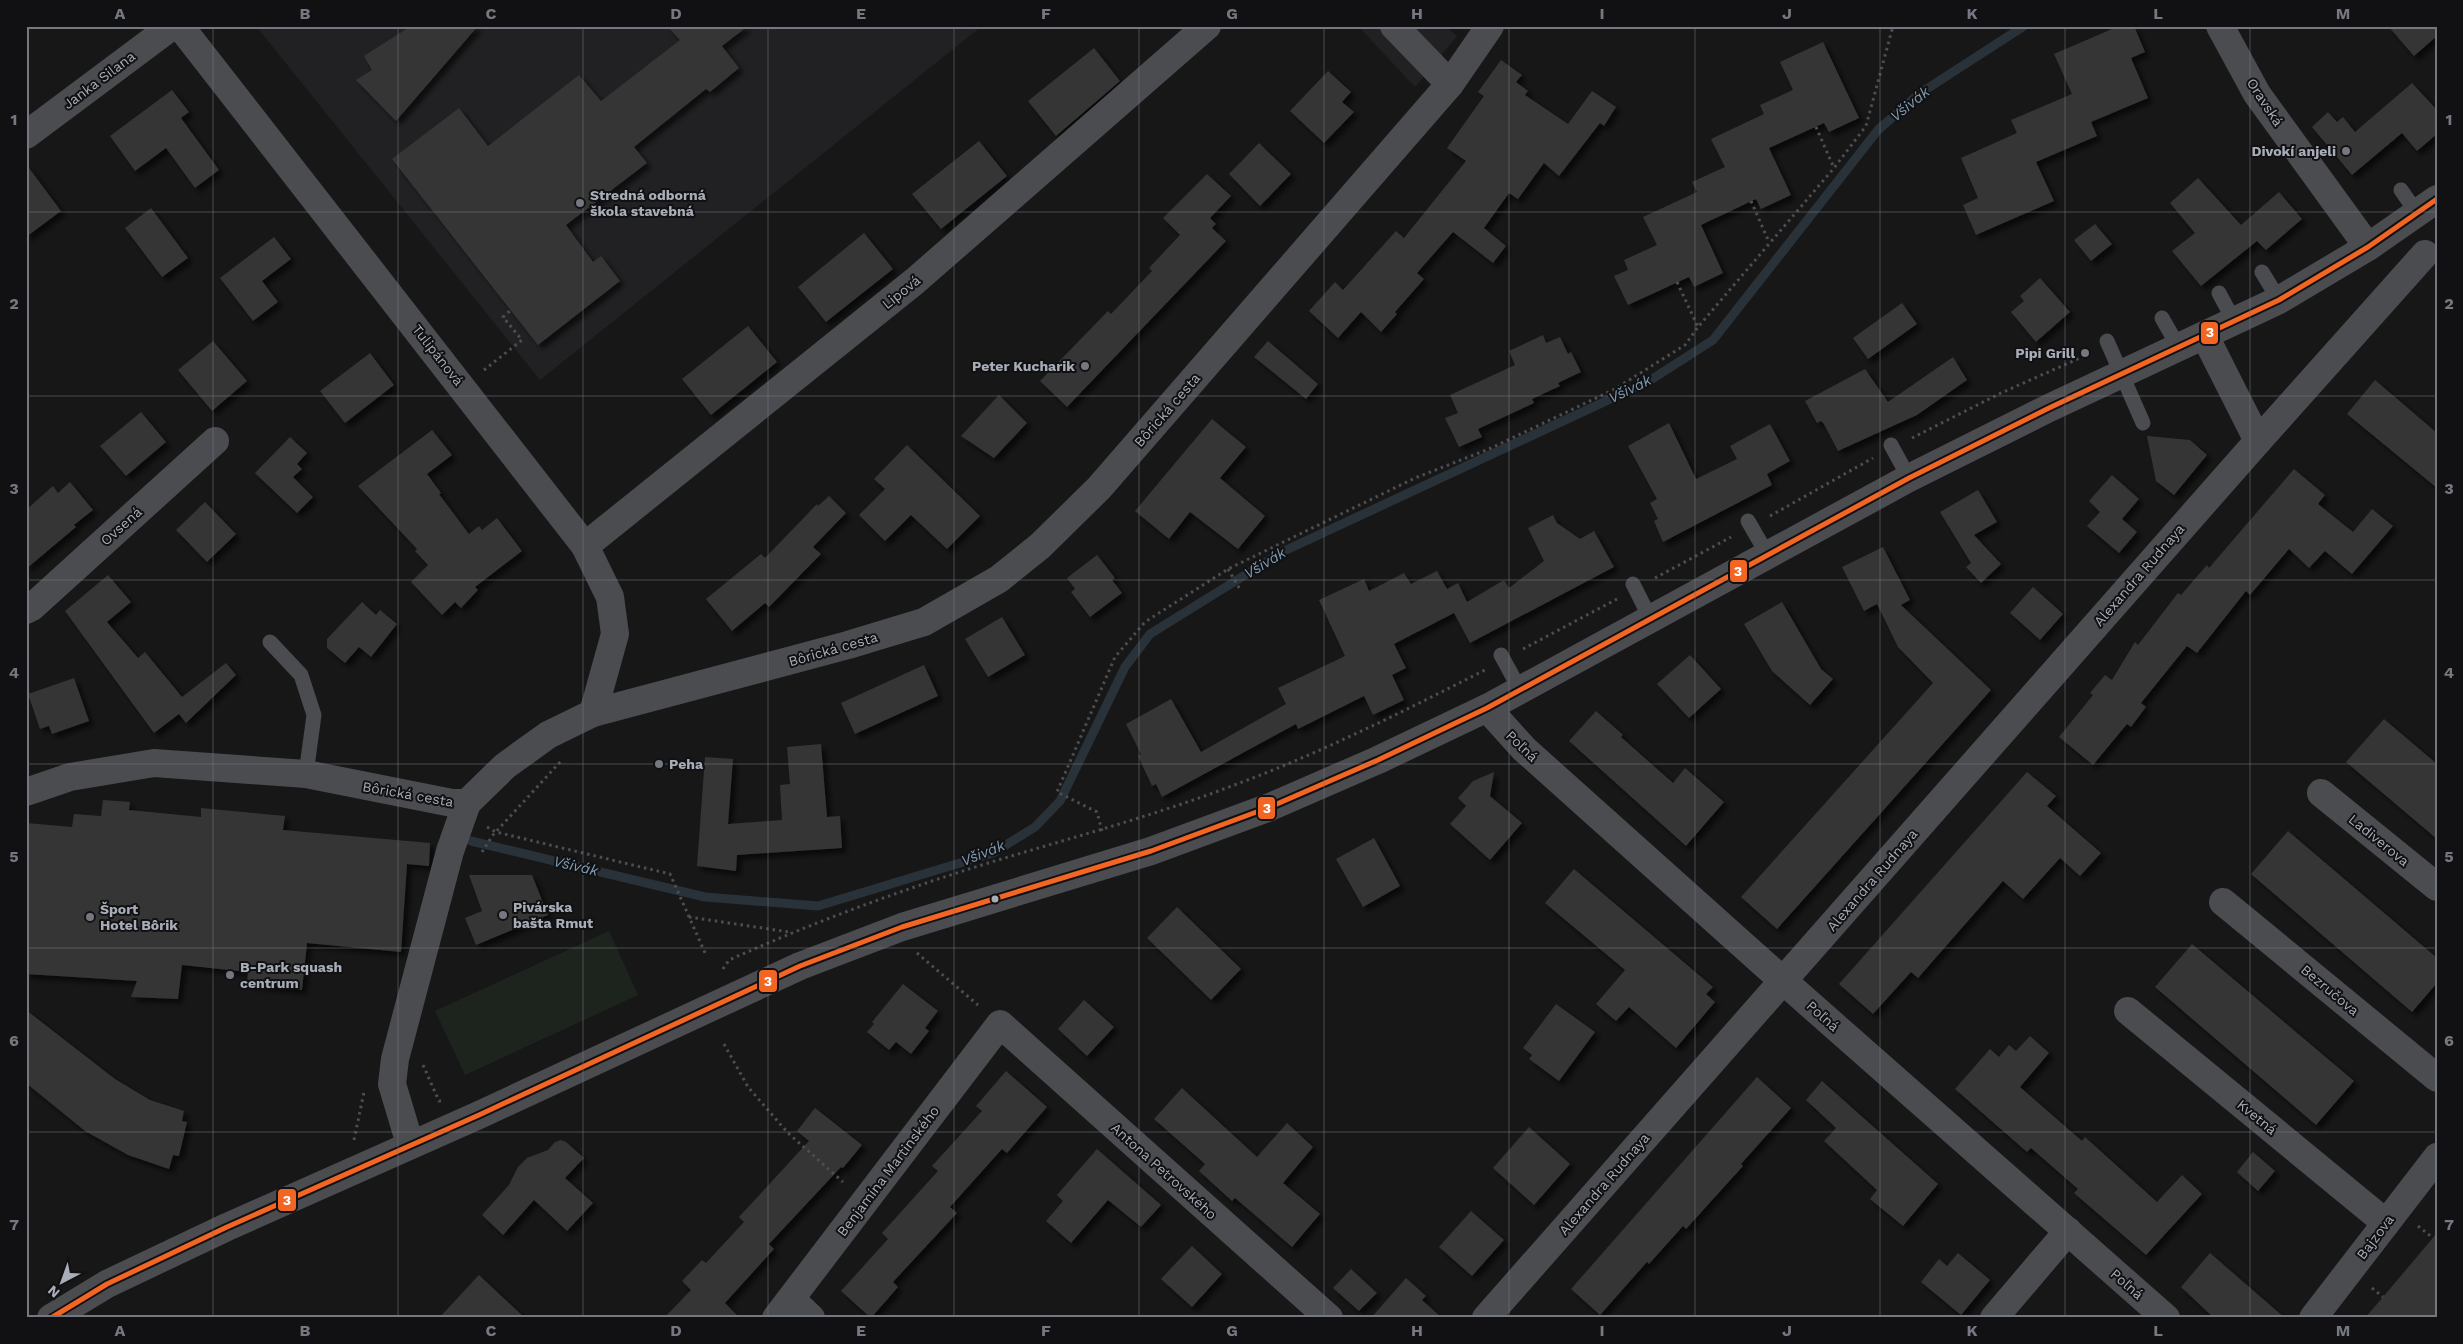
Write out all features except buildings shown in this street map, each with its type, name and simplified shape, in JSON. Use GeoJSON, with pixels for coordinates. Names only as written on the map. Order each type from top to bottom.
{"type":"FeatureCollection","features":[{"type":"Feature","properties":{"kind":"street","name":"Janka Silana"},"geometry":{"type":"LineString","coordinates":[[26,135],[172,26]]}},
{"type":"Feature","properties":{"kind":"street","name":"Tulipánová"},"geometry":{"type":"LineString","coordinates":[[180,26],[585,546],[610,597],[615,634],[593,714]]}},
{"type":"Feature","properties":{"kind":"street","name":"Lipová"},"geometry":{"type":"LineString","coordinates":[[585,546],[915,281],[1207,26]]}},
{"type":"Feature","properties":{"kind":"street"},"geometry":{"type":"LineString","coordinates":[[1394,26],[1450,84]]}},
{"type":"Feature","properties":{"kind":"street","name":"Bôrická cesta"},"geometry":{"type":"LineString","coordinates":[[26,792],[70,777],[154,763],[306,774],[452,803],[463,813],[505,766],[548,735],[593,714],[848,645],[924,622],[999,579],[1040,546],[1099,488],[1450,84],[1490,26]]}},
{"type":"Feature","properties":{"kind":"street","name":"Oravská"},"geometry":{"type":"LineString","coordinates":[[2220,26],[2257,94],[2368,247]]}},
{"type":"Feature","properties":{"kind":"street"},"geometry":{"type":"LineString","coordinates":[[51,1318],[107,1284],[800,966],[902,926],[1151,851],[1270,807],[1378,760],[1487,708],[1766,554],[1909,478],[2049,408],[2279,300],[2368,247],[2437,199]]}},
{"type":"Feature","properties":{"kind":"street","name":"Alexandra Rudnaya"},"geometry":{"type":"LineString","coordinates":[[1486,1318],[2425,254]]}},
{"type":"Feature","properties":{"kind":"street"},"geometry":{"type":"LineString","coordinates":[[2205,336],[2258,441]]}},
{"type":"Feature","properties":{"kind":"street","name":"Ovsená"},"geometry":{"type":"LineString","coordinates":[[26,610],[32,607],[215,441]]}},
{"type":"Feature","properties":{"kind":"street","name":"Poľná"},"geometry":{"type":"LineString","coordinates":[[1487,708],[1524,749],[2166,1318]]}},
{"type":"Feature","properties":{"kind":"street","name":"Ladiverova"},"geometry":{"type":"LineString","coordinates":[[2322,793],[2437,887]]}},
{"type":"Feature","properties":{"kind":"street"},"geometry":{"type":"LineString","coordinates":[[410,1144],[392,1084],[394,1059],[450,851],[463,813]]}},
{"type":"Feature","properties":{"kind":"street","name":"Bezručova"},"geometry":{"type":"LineString","coordinates":[[2223,902],[2437,1078]]}},
{"type":"Feature","properties":{"kind":"street","name":"Kvetná"},"geometry":{"type":"LineString","coordinates":[[2128,1011],[2386,1223]]}},
{"type":"Feature","properties":{"kind":"street","name":"Benjamína Martinského"},"geometry":{"type":"LineString","coordinates":[[784,1308],[1000,1024]]}},
{"type":"Feature","properties":{"kind":"street","name":"Antona Petrovského"},"geometry":{"type":"LineString","coordinates":[[1000,1024],[1329,1318]]}},
{"type":"Feature","properties":{"kind":"street","name":"Bajzova"},"geometry":{"type":"LineString","coordinates":[[2313,1318],[2437,1157]]}},
{"type":"Feature","properties":{"kind":"street"},"geometry":{"type":"LineString","coordinates":[[1994,1318],[2068,1232]]}},
{"type":"Feature","properties":{"kind":"street"},"geometry":{"type":"LineString","coordinates":[[784,1308],[811,1318]]}},
{"type":"Feature","properties":{"kind":"lane"},"geometry":{"type":"LineString","coordinates":[[2401,190],[2410,203]]}},
{"type":"Feature","properties":{"kind":"lane"},"geometry":{"type":"LineString","coordinates":[[2262,272],[2279,300]]}},
{"type":"Feature","properties":{"kind":"lane"},"geometry":{"type":"LineString","coordinates":[[2219,293],[2235,322]]}},
{"type":"Feature","properties":{"kind":"lane"},"geometry":{"type":"LineString","coordinates":[[2162,318],[2179,348]]}},
{"type":"Feature","properties":{"kind":"lane"},"geometry":{"type":"LineString","coordinates":[[2107,341],[2143,423]]}},
{"type":"Feature","properties":{"kind":"lane"},"geometry":{"type":"LineString","coordinates":[[1891,445],[1909,478]]}},
{"type":"Feature","properties":{"kind":"lane"},"geometry":{"type":"LineString","coordinates":[[1748,521],[1766,554]]}},
{"type":"Feature","properties":{"kind":"lane"},"geometry":{"type":"LineString","coordinates":[[1632,584],[1650,618]]}},
{"type":"Feature","properties":{"kind":"lane"},"geometry":{"type":"LineString","coordinates":[[270,642],[301,675],[314,715],[306,774]]}},
{"type":"Feature","properties":{"kind":"lane"},"geometry":{"type":"LineString","coordinates":[[1501,655],[1520,690]]}},
{"type":"Feature","properties":{"kind":"path"},"geometry":{"type":"LineString","coordinates":[[1102,831],[1097,812],[1056,792],[1115,658],[1145,622],[1228,571],[1416,478],[1489,450],[1615,389],[1685,345],[1769,242],[1834,168],[1866,126],[1893,26]]}},
{"type":"Feature","properties":{"kind":"path"},"geometry":{"type":"LineString","coordinates":[[1816,127],[1834,168]]}},
{"type":"Feature","properties":{"kind":"path"},"geometry":{"type":"LineString","coordinates":[[1751,201],[1769,242]]}},
{"type":"Feature","properties":{"kind":"path"},"geometry":{"type":"LineString","coordinates":[[1677,282],[1698,327]]}},
{"type":"Feature","properties":{"kind":"path"},"geometry":{"type":"LineString","coordinates":[[484,369],[522,340],[503,317],[511,310]]}},
{"type":"Feature","properties":{"kind":"path"},"geometry":{"type":"LineString","coordinates":[[1228,571],[1241,591]]}},
{"type":"Feature","properties":{"kind":"path"},"geometry":{"type":"LineString","coordinates":[[480,856],[494,834],[562,763],[559,756]]}},
{"type":"Feature","properties":{"kind":"path"},"geometry":{"type":"LineString","coordinates":[[463,813],[494,834],[670,874],[706,955]]}},
{"type":"Feature","properties":{"kind":"path"},"geometry":{"type":"LineString","coordinates":[[721,972],[730,960],[790,933],[892,895]]}},
{"type":"Feature","properties":{"kind":"path"},"geometry":{"type":"LineString","coordinates":[[688,916],[790,933]]}},
{"type":"Feature","properties":{"kind":"path"},"geometry":{"type":"LineString","coordinates":[[920,954],[1000,1024]]}},
{"type":"Feature","properties":{"kind":"path"},"geometry":{"type":"LineString","coordinates":[[724,1044],[748,1087],[788,1133],[864,1201]]}},
{"type":"Feature","properties":{"kind":"path"},"geometry":{"type":"LineString","coordinates":[[424,1056],[424,1065],[439,1101],[444,1102]]}},
{"type":"Feature","properties":{"kind":"path"},"geometry":{"type":"LineString","coordinates":[[394,1059],[424,1065]]}},
{"type":"Feature","properties":{"kind":"path"},"geometry":{"type":"LineString","coordinates":[[352,1146],[365,1085]]}},
{"type":"Feature","properties":{"kind":"shaded area","name":"Stredná odborná škola stavebná"},"geometry":{"type":"Polygon","coordinates":[[[256,26],[982,26],[540,380],[256,26]]]}},
{"type":"Feature","properties":{"kind":"shaded area"},"geometry":{"type":"Polygon","coordinates":[[[1358,26],[1445,26],[1457,36],[1415,87],[1358,26]]]}},
{"type":"Feature","properties":{"kind":"shaded area"},"geometry":{"type":"Polygon","coordinates":[[[609,931],[638,995],[465,1075],[435,1011],[609,931]]]}},
{"type":"Feature","properties":{"kind":"waterway","name":"Všivák"},"geometry":{"type":"LineString","coordinates":[[471,841],[705,897],[818,906],[993,853],[1035,827],[1060,801],[1125,667],[1150,634],[1282,552],[1649,381],[1713,340],[1878,130],[1919,94],[2024,26]]}},
{"type":"Feature","properties":{"kind":"transit line","name":"3"},"geometry":{"type":"LineString","coordinates":[[51,1318],[107,1284],[227,1227],[479,1115],[800,966],[902,927],[1151,851],[1270,807],[1378,760],[1487,708],[1909,478],[2049,408],[2279,300],[2368,247],[2437,199]]}},
{"type":"Feature","properties":{"kind":"place","name":"Divokí anjeli"},"geometry":{"type":"Point","coordinates":[2346,151]}},
{"type":"Feature","properties":{"kind":"place","name":"Stredná odborná škola stavebná"},"geometry":{"type":"Point","coordinates":[580,203]}},
{"type":"Feature","properties":{"kind":"place","name":"Pipi Grill"},"geometry":{"type":"Point","coordinates":[2085,353]}},
{"type":"Feature","properties":{"kind":"place","name":"Peter Kucharik"},"geometry":{"type":"Point","coordinates":[1085,366]}},
{"type":"Feature","properties":{"kind":"place","name":"Peha"},"geometry":{"type":"Point","coordinates":[659,764]}},
{"type":"Feature","properties":{"kind":"place","name":"Pivárska bašta Rmut"},"geometry":{"type":"Point","coordinates":[503,915]}},
{"type":"Feature","properties":{"kind":"place","name":"Šport Hotel Bôrik"},"geometry":{"type":"Point","coordinates":[90,917]}},
{"type":"Feature","properties":{"kind":"place","name":"B-Park squash centrum"},"geometry":{"type":"Point","coordinates":[230,975]}}]}
